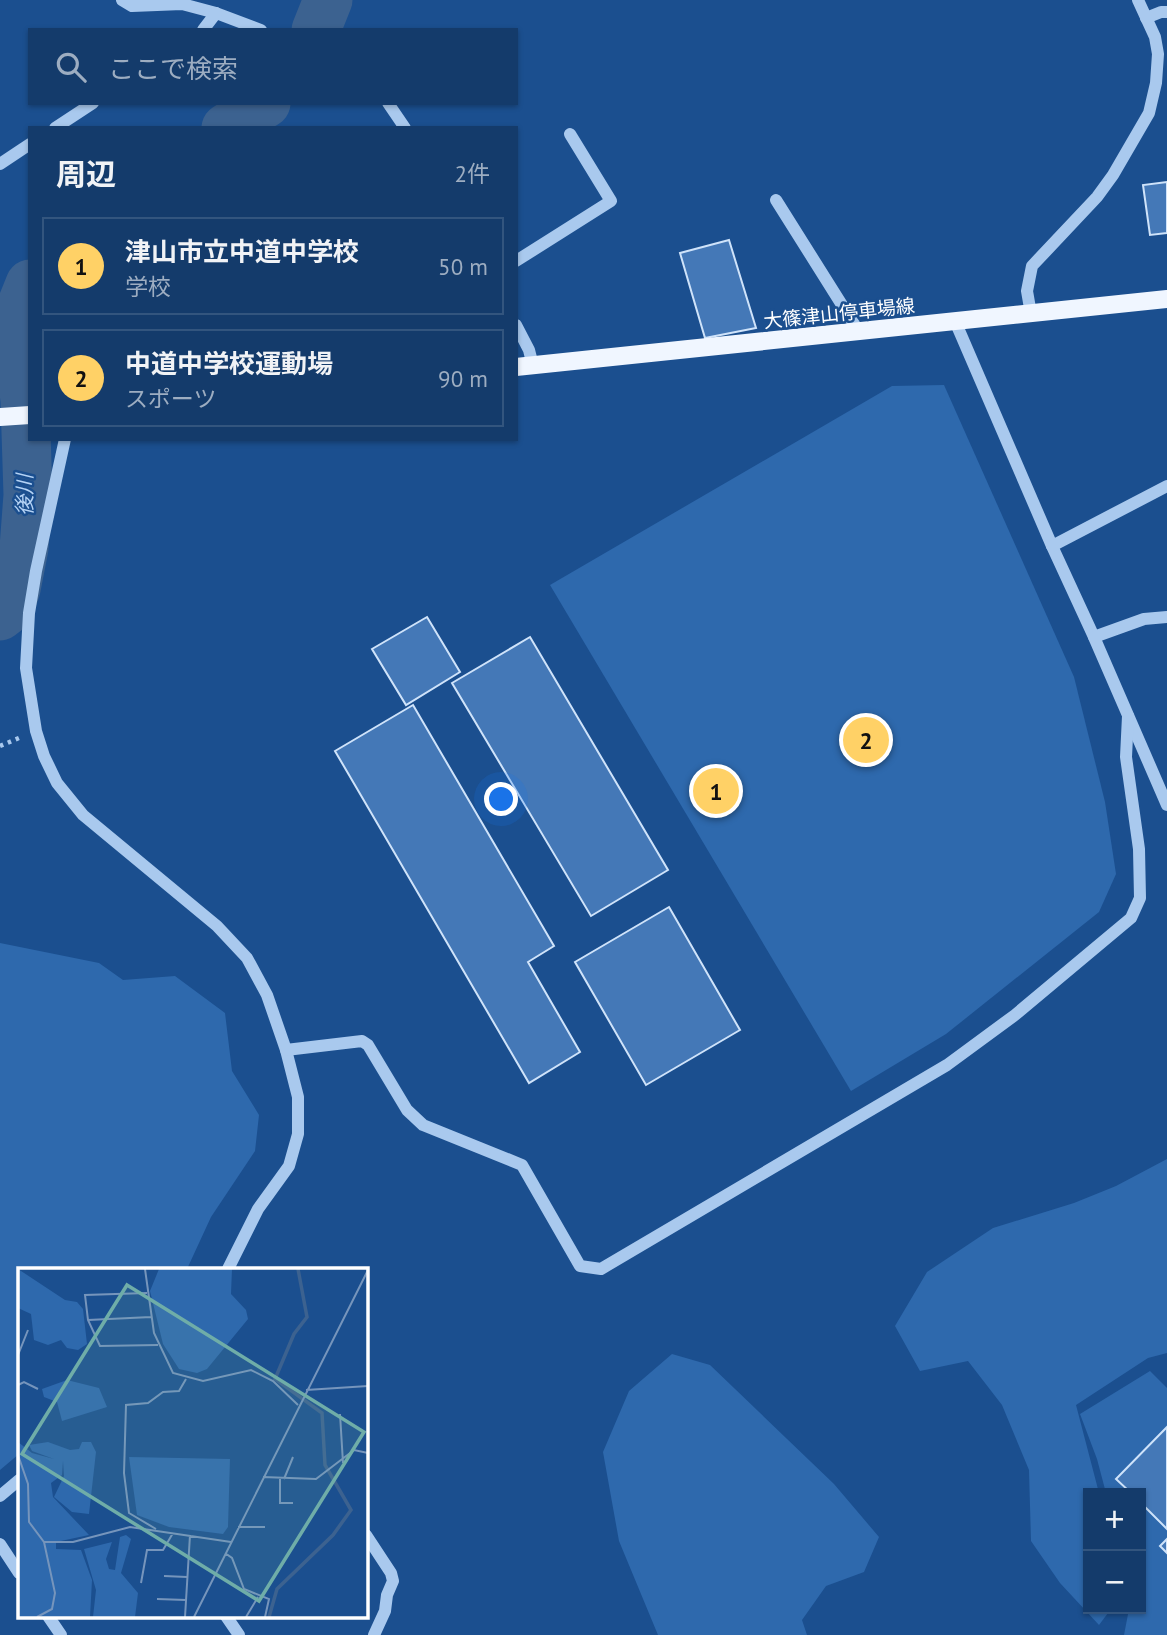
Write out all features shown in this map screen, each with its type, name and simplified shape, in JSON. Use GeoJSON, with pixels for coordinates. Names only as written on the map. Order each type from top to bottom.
{"type":"FeatureCollection","features":[{"type":"Feature","properties":{"kind":"main road","name":"大篠津山停車場線"},"geometry":{"type":"LineString","coordinates":[[525,366],[1167,299]]}},
{"type":"Feature","properties":{"kind":"main road"},"geometry":{"type":"LineString","coordinates":[[1,417],[28,415]]}},
{"type":"Feature","properties":{"kind":"street"},"geometry":{"type":"LineString","coordinates":[[122,0],[132,6],[182,4],[256,28]]}},
{"type":"Feature","properties":{"kind":"street"},"geometry":{"type":"LineString","coordinates":[[1031,314],[1027,291],[1032,266],[1097,197],[1149,113],[1156,83],[1158,54],[1155,37],[1138,0]]}},
{"type":"Feature","properties":{"kind":"street"},"geometry":{"type":"LineString","coordinates":[[1146,18],[1167,12]]}},
{"type":"Feature","properties":{"kind":"street"},"geometry":{"type":"LineString","coordinates":[[205,28],[216,13]]}},
{"type":"Feature","properties":{"kind":"street"},"geometry":{"type":"LineString","coordinates":[[58,126],[90,105]]}},
{"type":"Feature","properties":{"kind":"street"},"geometry":{"type":"LineString","coordinates":[[389,105],[404,126]]}},
{"type":"Feature","properties":{"kind":"street"},"geometry":{"type":"LineString","coordinates":[[518,260],[611,201],[570,134]]}},
{"type":"Feature","properties":{"kind":"street"},"geometry":{"type":"LineString","coordinates":[[0,164],[28,145]]}},
{"type":"Feature","properties":{"kind":"street"},"geometry":{"type":"LineString","coordinates":[[776,200],[859,332]]}},
{"type":"Feature","properties":{"kind":"street"},"geometry":{"type":"LineString","coordinates":[[955,321],[1167,806]]}},
{"type":"Feature","properties":{"kind":"street"},"geometry":{"type":"LineString","coordinates":[[518,329],[529,350],[525,366]]}},
{"type":"Feature","properties":{"kind":"street"},"geometry":{"type":"LineString","coordinates":[[65,441],[29,613],[26,668],[36,731],[44,756],[57,783],[83,815],[217,926],[247,958],[267,995],[286,1050],[298,1097],[298,1134],[289,1166],[257,1209],[228,1268]]}},
{"type":"Feature","properties":{"kind":"street"},"geometry":{"type":"LineString","coordinates":[[1052,546],[1167,486]]}},
{"type":"Feature","properties":{"kind":"street"},"geometry":{"type":"LineString","coordinates":[[1094,637],[1144,619],[1167,617]]}},
{"type":"Feature","properties":{"kind":"street"},"geometry":{"type":"LineString","coordinates":[[286,1050],[362,1041],[368,1045],[407,1110],[423,1125],[522,1165],[580,1266],[601,1269],[947,1065],[1015,1016],[1131,918],[1140,898],[1139,849],[1126,757],[1128,716]]}},
{"type":"Feature","properties":{"kind":"street"},"geometry":{"type":"LineString","coordinates":[[0,1496],[18,1481]]}},
{"type":"Feature","properties":{"kind":"street"},"geometry":{"type":"LineString","coordinates":[[368,1538],[391,1573],[393,1581],[374,1635]]}},
{"type":"Feature","properties":{"kind":"street"},"geometry":{"type":"LineString","coordinates":[[0,1544],[18,1571]]}},
{"type":"Feature","properties":{"kind":"street"},"geometry":{"type":"LineString","coordinates":[[49,1618],[61,1635]]}},
{"type":"Feature","properties":{"kind":"street"},"geometry":{"type":"LineString","coordinates":[[227,1618],[239,1635]]}},
{"type":"Feature","properties":{"kind":"shaded area"},"geometry":{"type":"Polygon","coordinates":[[[944,385],[1074,677],[1105,802],[1116,874],[1099,912],[946,1034],[851,1091],[550,585],[892,386],[944,385]]]}},
{"type":"Feature","properties":{"kind":"shaded area"},"geometry":{"type":"Polygon","coordinates":[[[0,943],[99,963],[123,980],[175,976],[225,1013],[232,1071],[259,1115],[255,1151],[211,1217],[187,1268],[18,1268],[18,1455],[0,1470],[0,943]]]}},
{"type":"Feature","properties":{"kind":"shaded area"},"geometry":{"type":"Polygon","coordinates":[[[1167,1159],[1167,1353],[1148,1358],[1076,1405],[1098,1488],[1083,1488],[1083,1608],[1060,1583],[1031,1541],[1029,1470],[1002,1405],[968,1361],[920,1371],[895,1326],[927,1272],[993,1228],[1074,1203],[1116,1186],[1167,1159]]]}},
{"type":"Feature","properties":{"kind":"shaded area"},"geometry":{"type":"Polygon","coordinates":[[[672,1354],[710,1365],[834,1484],[879,1537],[864,1572],[826,1586],[802,1620],[807,1635],[658,1635],[619,1541],[603,1452],[629,1391],[672,1354]]]}},
{"type":"Feature","properties":{"kind":"shaded area"},"geometry":{"type":"Polygon","coordinates":[[[1150,1371],[1167,1388],[1167,1635],[1124,1635],[1128,1614],[1146,1614],[1146,1488],[1105,1488],[1080,1414],[1150,1371]]]}},
{"type":"Feature","properties":{"kind":"shaded area"},"geometry":{"type":"Polygon","coordinates":[[[1089,1614],[1107,1614],[1099,1625],[1089,1614]]]}},
{"type":"Feature","properties":{"kind":"building"},"geometry":{"type":"Polygon","coordinates":[[[1167,182],[1167,233],[1150,235],[1143,185],[1167,182]]]}},
{"type":"Feature","properties":{"kind":"building"},"geometry":{"type":"Polygon","coordinates":[[[729,240],[756,328],[705,338],[680,253],[729,240]]]}},
{"type":"Feature","properties":{"kind":"building"},"geometry":{"type":"Polygon","coordinates":[[[427,617],[460,672],[406,705],[372,649],[427,617]]]}},
{"type":"Feature","properties":{"kind":"building"},"geometry":{"type":"Polygon","coordinates":[[[530,637],[668,870],[591,916],[452,683],[530,637]]]}},
{"type":"Feature","properties":{"kind":"building"},"geometry":{"type":"Polygon","coordinates":[[[413,705],[554,946],[528,962],[580,1052],[529,1083],[335,751],[413,705]]]}},
{"type":"Feature","properties":{"kind":"building"},"geometry":{"type":"Polygon","coordinates":[[[669,907],[740,1030],[646,1085],[575,962],[669,907]]]}},
{"type":"Feature","properties":{"kind":"building"},"geometry":{"type":"Polygon","coordinates":[[[1167,1427],[1167,1529],[1146,1508],[1146,1488],[1126,1488],[1116,1479],[1167,1427]]]}},
{"type":"Feature","properties":{"kind":"building"},"geometry":{"type":"Polygon","coordinates":[[[1167,1539],[1167,1553],[1160,1546],[1167,1539]]]}},
{"type":"Feature","properties":{"kind":"waterway","name":"後川"},"geometry":{"type":"LineString","coordinates":[[317,28],[328,0]]}},
{"type":"Feature","properties":{"kind":"waterway","name":"後川"},"geometry":{"type":"LineString","coordinates":[[229,126],[263,105]]}},
{"type":"Feature","properties":{"kind":"waterway","name":"後川"},"geometry":{"type":"LineString","coordinates":[[0,616],[9,609],[24,548],[28,495],[25,401],[18,336],[22,304],[28,289]]}},
{"type":"Feature","properties":{"kind":"place","name":"中道中学校運動場"},"geometry":{"type":"Point","coordinates":[866,740]}},
{"type":"Feature","properties":{"kind":"place","name":"津山市立中道中学校"},"geometry":{"type":"Point","coordinates":[716,791]}}]}
